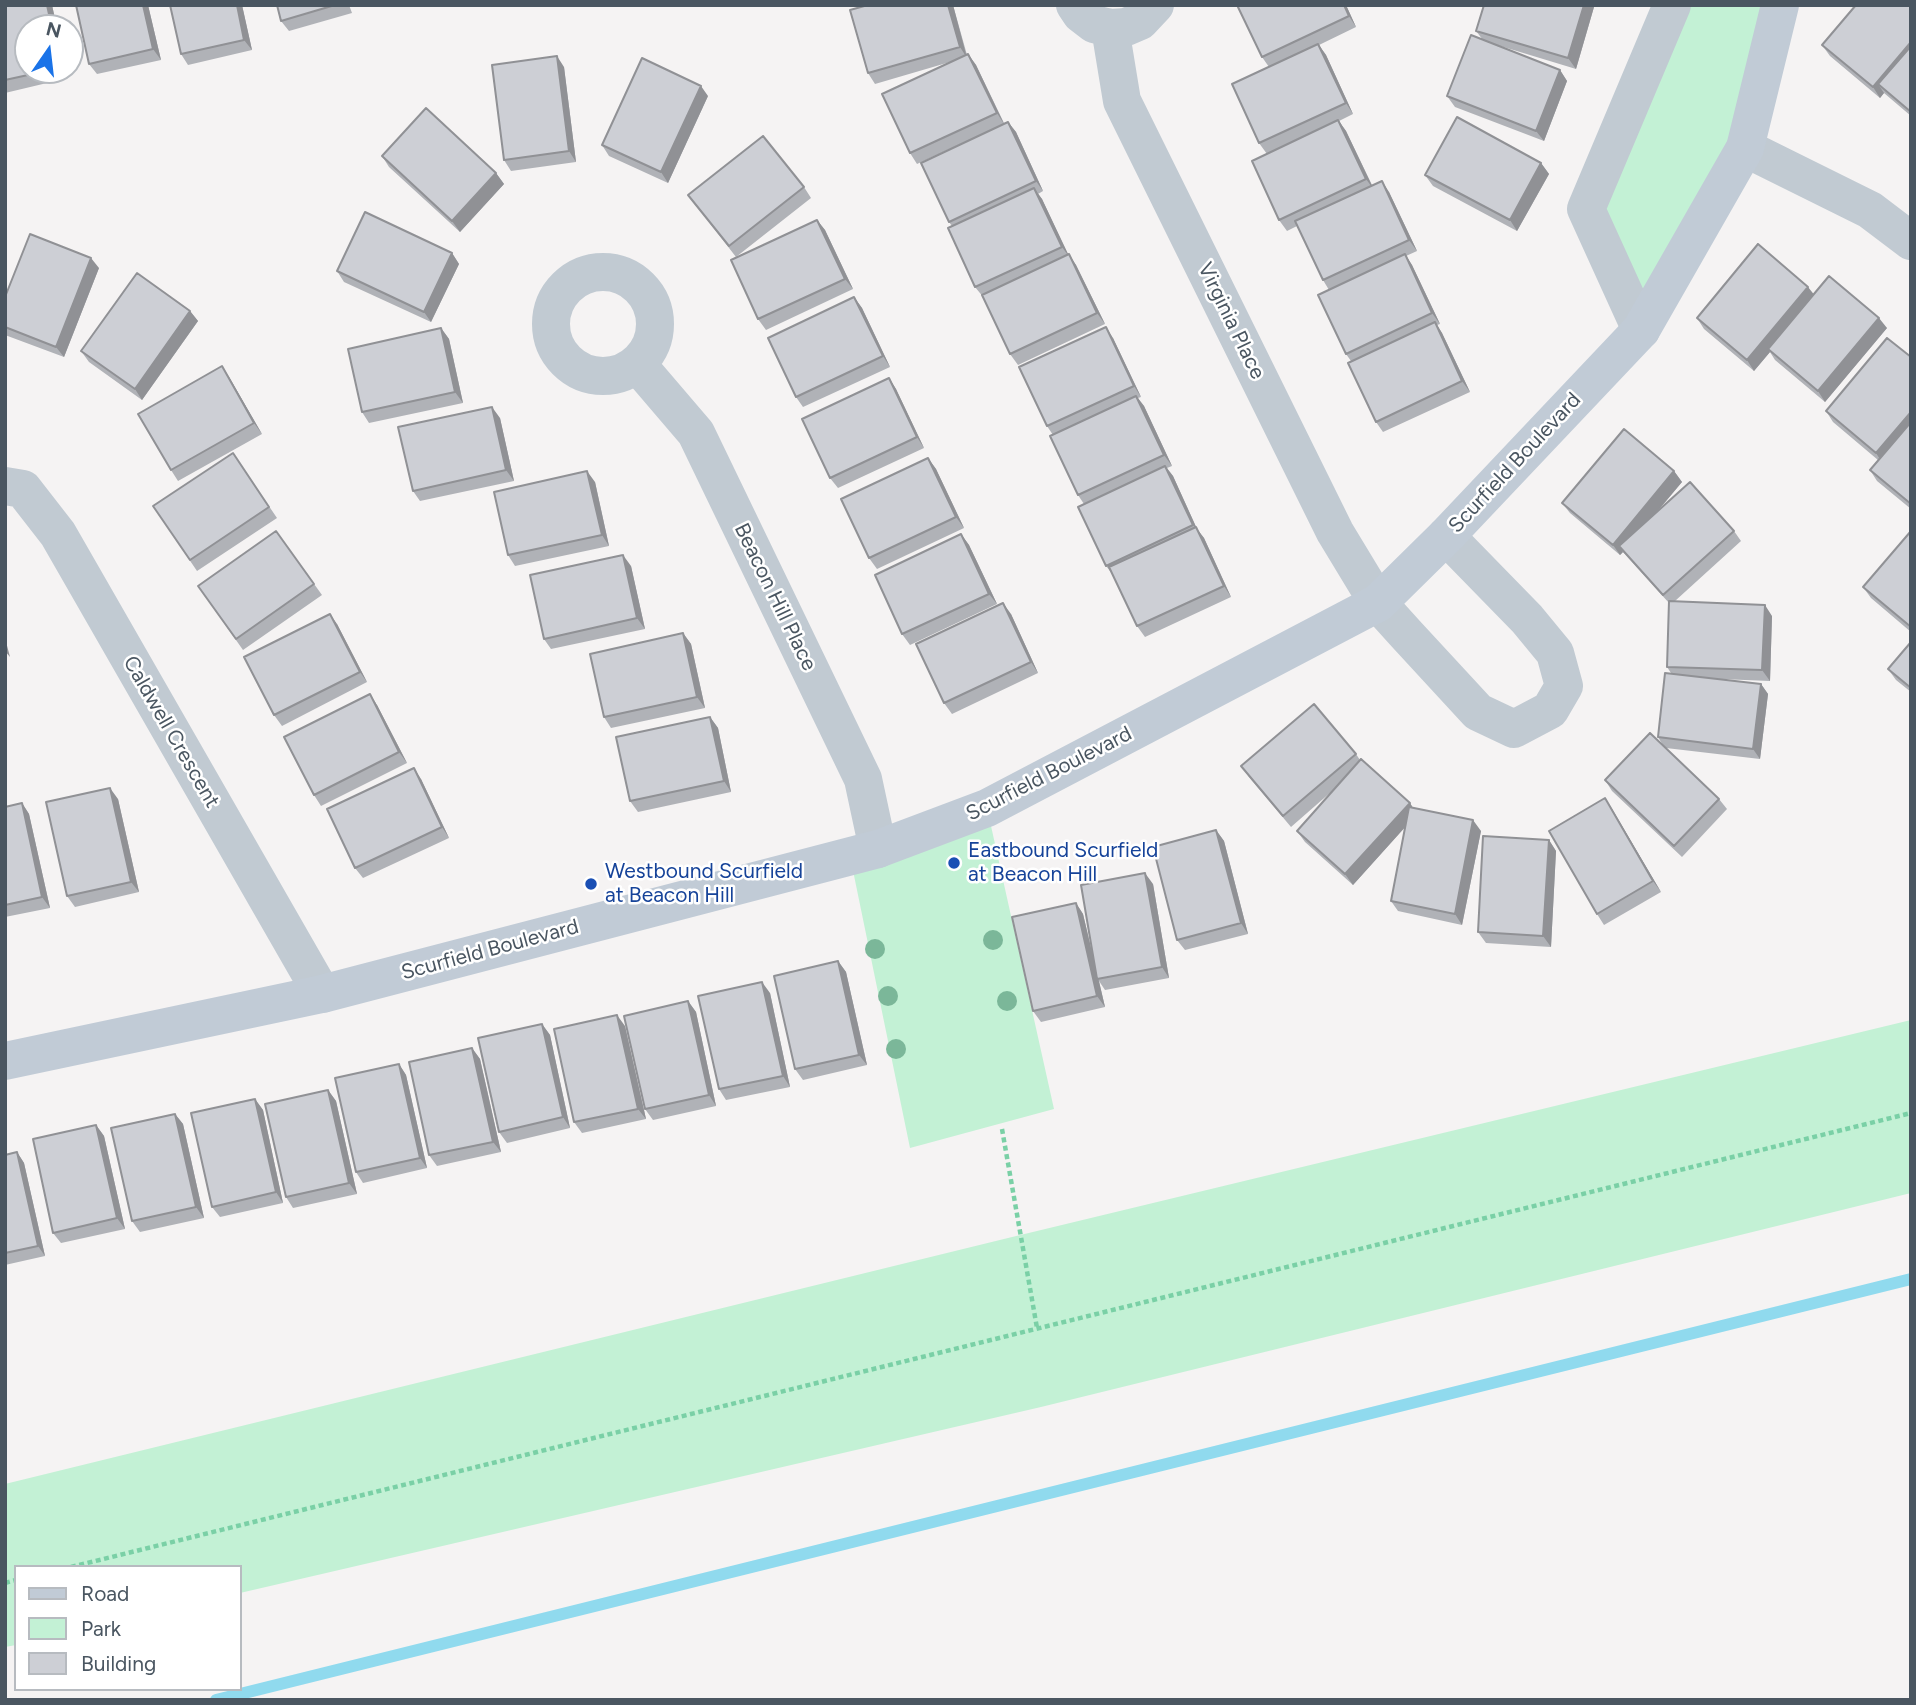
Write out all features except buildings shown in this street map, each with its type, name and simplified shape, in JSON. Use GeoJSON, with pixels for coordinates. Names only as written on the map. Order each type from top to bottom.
{"type":"FeatureCollection","features":[{"type":"Feature","properties":{"kind":"street"},"geometry":{"type":"LineString","coordinates":[[1075,5],[1081,14],[1094,24],[1110,28],[1126,27],[1140,21],[1155,5]]}},
{"type":"Feature","properties":{"kind":"street"},"geometry":{"type":"LineString","coordinates":[[1641,330],[1586,209],[1672,5]]}},
{"type":"Feature","properties":{"kind":"street","name":"Scurfield Boulevard"},"geometry":{"type":"LineString","coordinates":[[5,1061],[322,994],[878,849],[988,808],[1378,603],[1446,536],[1641,330],[1745,148],[1780,5]]}},
{"type":"Feature","properties":{"kind":"street","name":"Virginia Place"},"geometry":{"type":"LineString","coordinates":[[1110,28],[1122,101],[1335,532],[1378,603],[1478,712],[1514,729],[1550,710],[1564,686],[1555,653],[1527,619],[1446,536]]}},
{"type":"Feature","properties":{"kind":"street"},"geometry":{"type":"LineString","coordinates":[[1745,148],[1870,210],[1911,241]]}},
{"type":"Feature","properties":{"kind":"street","name":"Beacon Hill Place"},"geometry":{"type":"LineString","coordinates":[[637,364],[696,433],[863,779],[878,849]]}},
{"type":"Feature","properties":{"kind":"street","name":"Caldwell Crescent"},"geometry":{"type":"LineString","coordinates":[[5,486],[23,489],[58,534],[322,994]]}},
{"type":"Feature","properties":{"kind":"path"},"geometry":{"type":"LineString","coordinates":[[79,1565],[1911,1113]]}},
{"type":"Feature","properties":{"kind":"path"},"geometry":{"type":"LineString","coordinates":[[1002,1129],[1037,1328]]}},
{"type":"Feature","properties":{"kind":"green space"},"geometry":{"type":"Polygon","coordinates":[[[1672,5],[1780,5],[1745,148],[1641,330],[1586,209],[1672,5]]]}},
{"type":"Feature","properties":{"kind":"green space"},"geometry":{"type":"Polygon","coordinates":[[[987,808],[1054,1109],[910,1148],[850,856],[987,808]]]}},
{"type":"Feature","properties":{"kind":"green space"},"geometry":{"type":"Polygon","coordinates":[[[1911,1020],[1911,1193],[1041,1407],[242,1593],[242,1565],[14,1565],[14,1645],[5,1647],[5,1484],[1911,1020]]]}},
{"type":"Feature","properties":{"kind":"waterway"},"geometry":{"type":"LineString","coordinates":[[216,1700],[1911,1279]]}},
{"type":"Feature","properties":{"kind":"place","name":"Eastbound Scurfield at Beacon Hill"},"geometry":{"type":"Point","coordinates":[954,863]}},
{"type":"Feature","properties":{"kind":"place","name":"Westbound Scurfield at Beacon Hill"},"geometry":{"type":"Point","coordinates":[591,884]}}]}
